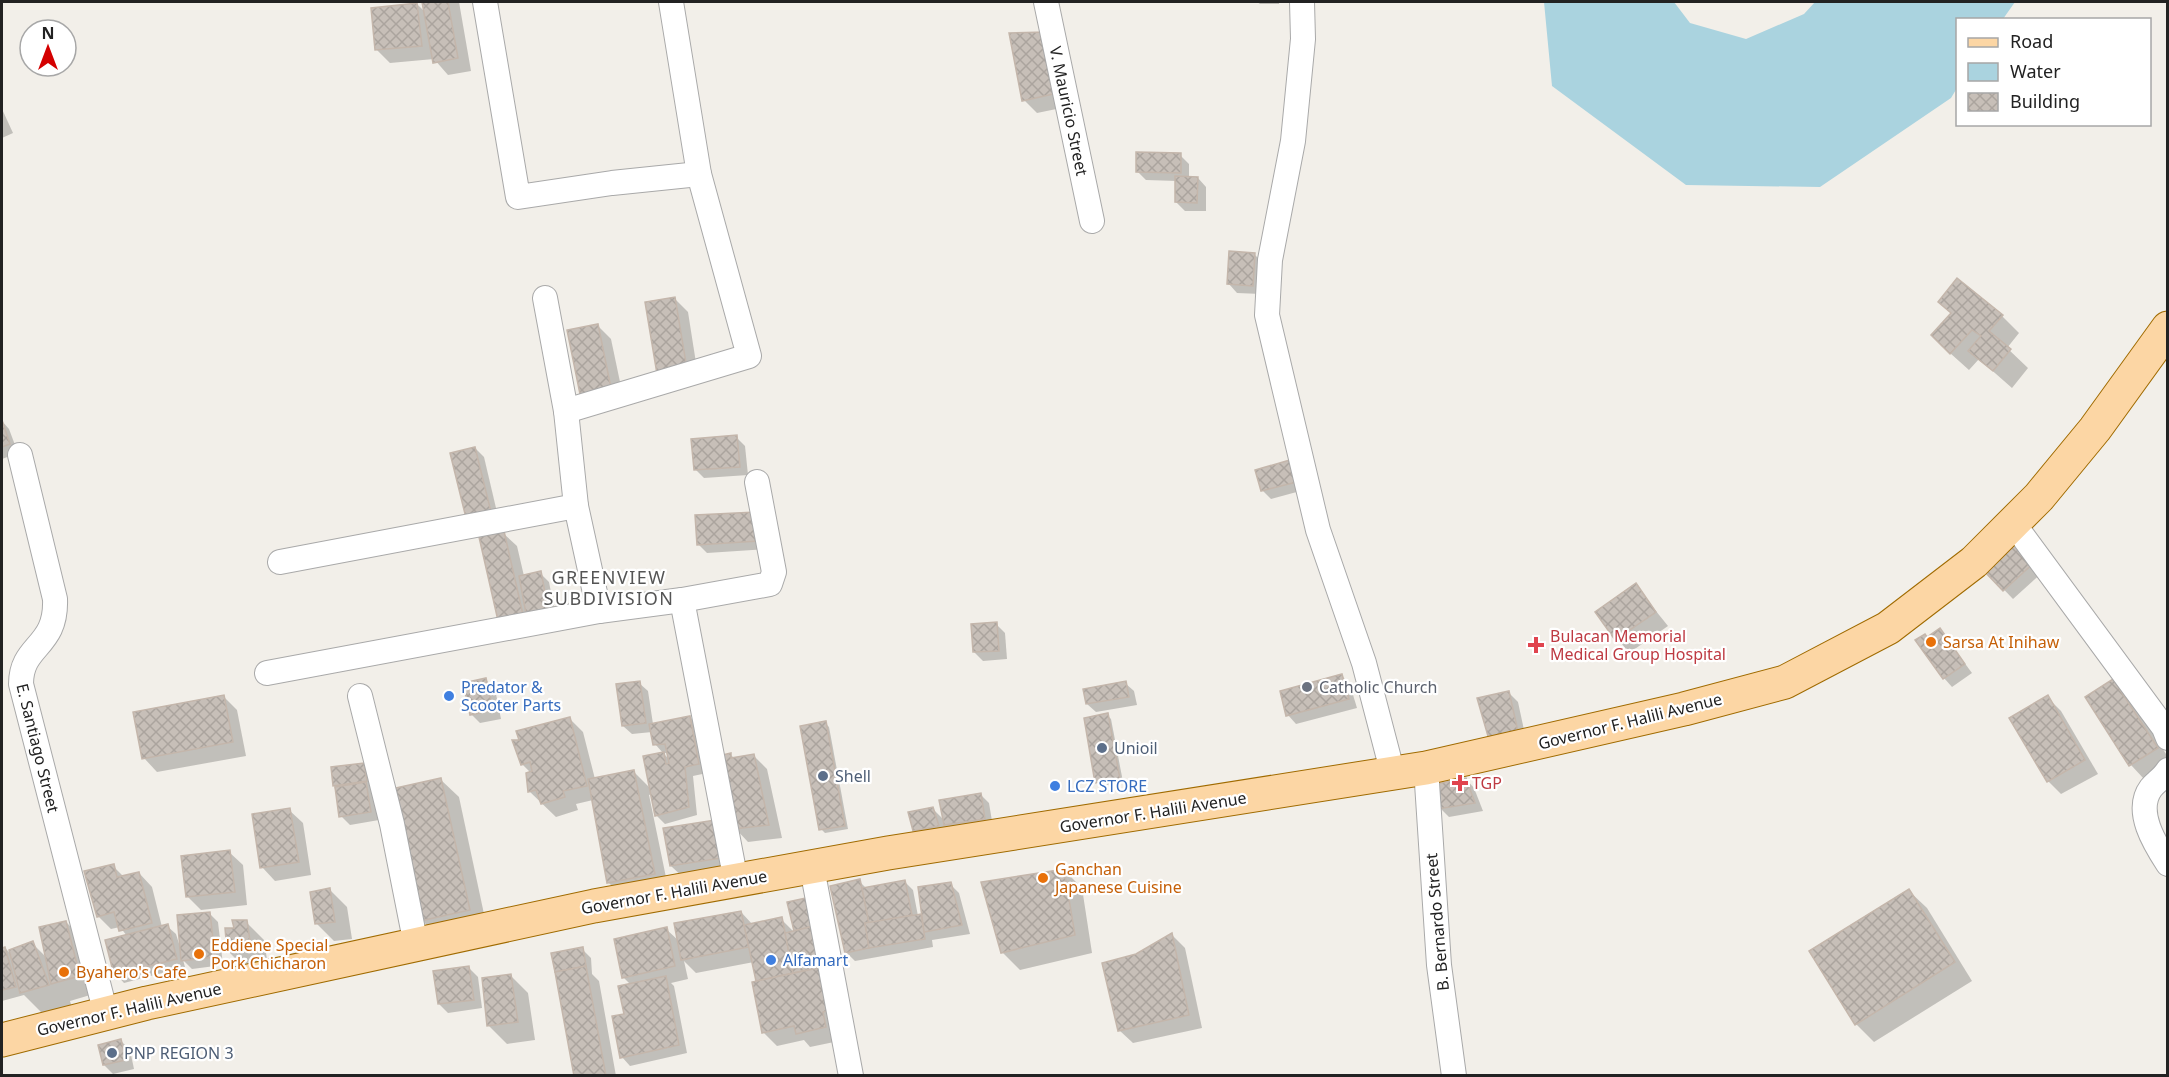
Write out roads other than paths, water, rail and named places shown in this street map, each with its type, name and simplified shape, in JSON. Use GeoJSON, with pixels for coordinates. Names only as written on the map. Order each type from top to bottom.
{"type":"FeatureCollection","features":[{"type":"Feature","properties":{"kind":"main road","name":"Governor F. Halili Avenue"},"geometry":{"type":"LineString","coordinates":[[2,1040],[106,1014],[594,906],[888,853],[1426,768],[1684,709],[1785,682],[1888,628],[1945,586],[2013,524],[2039,497],[2095,429],[2168,328]]}},
{"type":"Feature","properties":{"kind":"street"},"geometry":{"type":"LineString","coordinates":[[485,2],[518,197],[612,183],[699,174]]}},
{"type":"Feature","properties":{"kind":"street"},"geometry":{"type":"LineString","coordinates":[[566,411],[749,356],[699,174],[671,2]]}},
{"type":"Feature","properties":{"kind":"street","name":"V. Mauricio Street"},"geometry":{"type":"LineString","coordinates":[[1046,2],[1092,221]]}},
{"type":"Feature","properties":{"kind":"street"},"geometry":{"type":"LineString","coordinates":[[1302,2],[1303,39],[1293,141],[1270,260],[1267,315],[1318,530],[1364,663],[1393,774]]}},
{"type":"Feature","properties":{"kind":"street"},"geometry":{"type":"LineString","coordinates":[[545,298],[566,411],[576,506],[599,611]]}},
{"type":"Feature","properties":{"kind":"street","name":"E. Santiago Street"},"geometry":{"type":"LineString","coordinates":[[20,455],[55,599],[55,616],[45,639],[26,659],[21,672],[21,684],[106,1014]]}},
{"type":"Feature","properties":{"kind":"street"},"geometry":{"type":"LineString","coordinates":[[267,673],[599,611],[682,600],[770,584],[774,572],[757,482]]}},
{"type":"Feature","properties":{"kind":"street"},"geometry":{"type":"LineString","coordinates":[[280,562],[576,506]]}},
{"type":"Feature","properties":{"kind":"street"},"geometry":{"type":"LineString","coordinates":[[2013,524],[2164,728],[2168,738]]}},
{"type":"Feature","properties":{"kind":"street"},"geometry":{"type":"LineString","coordinates":[[682,600],[736,881]]}},
{"type":"Feature","properties":{"kind":"street"},"geometry":{"type":"LineString","coordinates":[[360,696],[392,824],[416,945]]}},
{"type":"Feature","properties":{"kind":"street","name":"B. Bernardo Street"},"geometry":{"type":"LineString","coordinates":[[1426,768],[1439,965],[1454,1076]]}},
{"type":"Feature","properties":{"kind":"street"},"geometry":{"type":"LineString","coordinates":[[2168,770],[2150,789],[2145,806],[2147,825],[2168,864]]}},
{"type":"Feature","properties":{"kind":"street"},"geometry":{"type":"LineString","coordinates":[[812,868],[851,1076]]}},
{"type":"Feature","properties":{"kind":"water"},"geometry":{"type":"Polygon","coordinates":[[[1544,2],[1674,2],[1690,23],[1746,39],[1804,14],[1815,2],[2015,2],[2004,18],[1956,18],[1956,90],[1951,98],[1820,187],[1686,185],[1552,86],[1544,2]]]}},
{"type":"Feature","properties":{"kind":"place","name":"Sarsa At Inihaw"},"geometry":{"type":"Point","coordinates":[1931,642]}},
{"type":"Feature","properties":{"kind":"place","name":"Bulacan Memorial Medical Group Hospital"},"geometry":{"type":"Point","coordinates":[1536,645]}},
{"type":"Feature","properties":{"kind":"place","name":"Catholic Church"},"geometry":{"type":"Point","coordinates":[1307,687]}},
{"type":"Feature","properties":{"kind":"place","name":"Predator & Scooter Parts"},"geometry":{"type":"Point","coordinates":[449,696]}},
{"type":"Feature","properties":{"kind":"place","name":"Unioil"},"geometry":{"type":"Point","coordinates":[1102,748]}},
{"type":"Feature","properties":{"kind":"place","name":"Shell"},"geometry":{"type":"Point","coordinates":[823,776]}},
{"type":"Feature","properties":{"kind":"place","name":"TGP"},"geometry":{"type":"Point","coordinates":[1460,783]}},
{"type":"Feature","properties":{"kind":"place","name":"LCZ STORE"},"geometry":{"type":"Point","coordinates":[1055,786]}},
{"type":"Feature","properties":{"kind":"place","name":"Ganchan Japanese Cuisine"},"geometry":{"type":"Point","coordinates":[1043,878]}},
{"type":"Feature","properties":{"kind":"place","name":"Eddiene Special Pork Chicharon"},"geometry":{"type":"Point","coordinates":[199,954]}},
{"type":"Feature","properties":{"kind":"place","name":"Alfamart"},"geometry":{"type":"Point","coordinates":[771,960]}},
{"type":"Feature","properties":{"kind":"place","name":"Byahero's Cafe"},"geometry":{"type":"Point","coordinates":[64,972]}},
{"type":"Feature","properties":{"kind":"place","name":"PNP REGION 3"},"geometry":{"type":"Point","coordinates":[112,1053]}},
{"type":"Feature","properties":{"kind":"district","name":"GREENVIEW SUBDIVISION"},"geometry":{"type":"Point","coordinates":[609,588]}}]}
